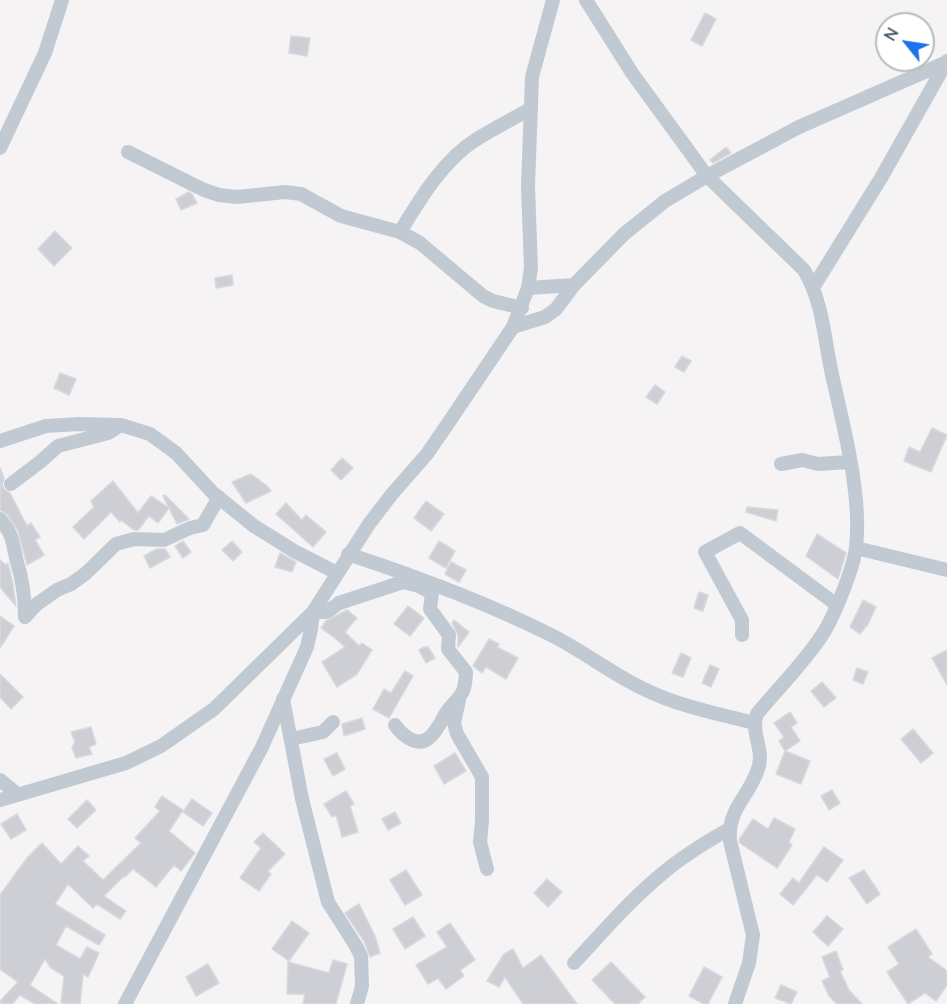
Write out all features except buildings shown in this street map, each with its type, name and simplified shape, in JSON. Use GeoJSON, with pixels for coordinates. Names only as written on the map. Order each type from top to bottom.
{"type":"FeatureCollection","features":[{"type":"Feature","properties":{"kind":"street"},"geometry":{"type":"LineString","coordinates":[[0,148],[20,110],[45,53],[62,0]]}},
{"type":"Feature","properties":{"kind":"street"},"geometry":{"type":"LineString","coordinates":[[0,800],[126,763],[161,746],[214,709],[313,612],[348,554],[392,494],[427,454],[513,327],[528,288],[531,268],[528,187],[532,77],[553,0]]}},
{"type":"Feature","properties":{"kind":"street"},"geometry":{"type":"LineString","coordinates":[[586,0],[632,73],[707,176],[804,270],[814,286],[821,307],[826,351],[843,424],[856,506],[856,548],[837,605],[823,634],[757,714],[754,723],[759,750],[759,769],[732,815],[729,829],[730,842],[753,935],[749,963],[735,1004]]}},
{"type":"Feature","properties":{"kind":"street"},"geometry":{"type":"LineString","coordinates":[[513,327],[544,316],[556,309],[574,285],[624,234],[665,201],[799,127],[947,62]]}},
{"type":"Feature","properties":{"kind":"street"},"geometry":{"type":"LineString","coordinates":[[814,286],[881,178],[947,62]]}},
{"type":"Feature","properties":{"kind":"street"},"geometry":{"type":"LineString","coordinates":[[400,232],[420,198],[446,166],[475,140],[531,109]]}},
{"type":"Feature","properties":{"kind":"street"},"geometry":{"type":"LineString","coordinates":[[128,153],[219,195],[237,197],[285,192],[301,194],[341,216],[400,232],[420,243],[483,296],[493,301],[522,308]]}},
{"type":"Feature","properties":{"kind":"street"},"geometry":{"type":"LineString","coordinates":[[528,288],[574,285]]}},
{"type":"Feature","properties":{"kind":"street"},"geometry":{"type":"LineString","coordinates":[[0,441],[46,426],[121,425],[150,434],[176,453],[219,497],[254,526],[294,551],[337,573]]}},
{"type":"Feature","properties":{"kind":"street"},"geometry":{"type":"LineString","coordinates":[[11,484],[58,446],[108,433],[121,425]]}},
{"type":"Feature","properties":{"kind":"street"},"geometry":{"type":"LineString","coordinates":[[781,464],[802,460],[818,464],[849,462]]}},
{"type":"Feature","properties":{"kind":"street"},"geometry":{"type":"LineString","coordinates":[[0,519],[14,542],[23,577],[25,617],[37,604],[86,574],[116,544],[134,539],[164,540],[190,528],[203,525],[219,497]]}},
{"type":"Feature","properties":{"kind":"street"},"geometry":{"type":"LineString","coordinates":[[742,635],[742,620],[705,552],[740,533],[837,605]]}},
{"type":"Feature","properties":{"kind":"street"},"geometry":{"type":"LineString","coordinates":[[856,548],[947,570]]}},
{"type":"Feature","properties":{"kind":"street"},"geometry":{"type":"LineString","coordinates":[[348,554],[426,580],[473,599],[553,636],[596,663],[661,697],[754,723]]}},
{"type":"Feature","properties":{"kind":"street"},"geometry":{"type":"LineString","coordinates":[[313,612],[327,612],[339,603],[403,582],[419,586],[432,593],[430,609],[449,635],[448,648],[466,672],[465,689],[459,700],[454,723],[482,777],[480,842],[487,869]]}},
{"type":"Feature","properties":{"kind":"street"},"geometry":{"type":"LineString","coordinates":[[125,1004],[262,747],[307,647],[313,612]]}},
{"type":"Feature","properties":{"kind":"street"},"geometry":{"type":"LineString","coordinates":[[284,699],[302,799],[328,902],[360,956],[362,986],[357,1004]]}},
{"type":"Feature","properties":{"kind":"street"},"geometry":{"type":"LineString","coordinates":[[395,725],[402,735],[411,740],[424,741],[431,737],[449,708],[459,700]]}},
{"type":"Feature","properties":{"kind":"street"},"geometry":{"type":"LineString","coordinates":[[291,739],[322,732],[333,722]]}},
{"type":"Feature","properties":{"kind":"street"},"geometry":{"type":"LineString","coordinates":[[0,780],[17,794]]}},
{"type":"Feature","properties":{"kind":"street"},"geometry":{"type":"LineString","coordinates":[[574,963],[630,903],[663,873],[694,850],[729,829]]}}]}
